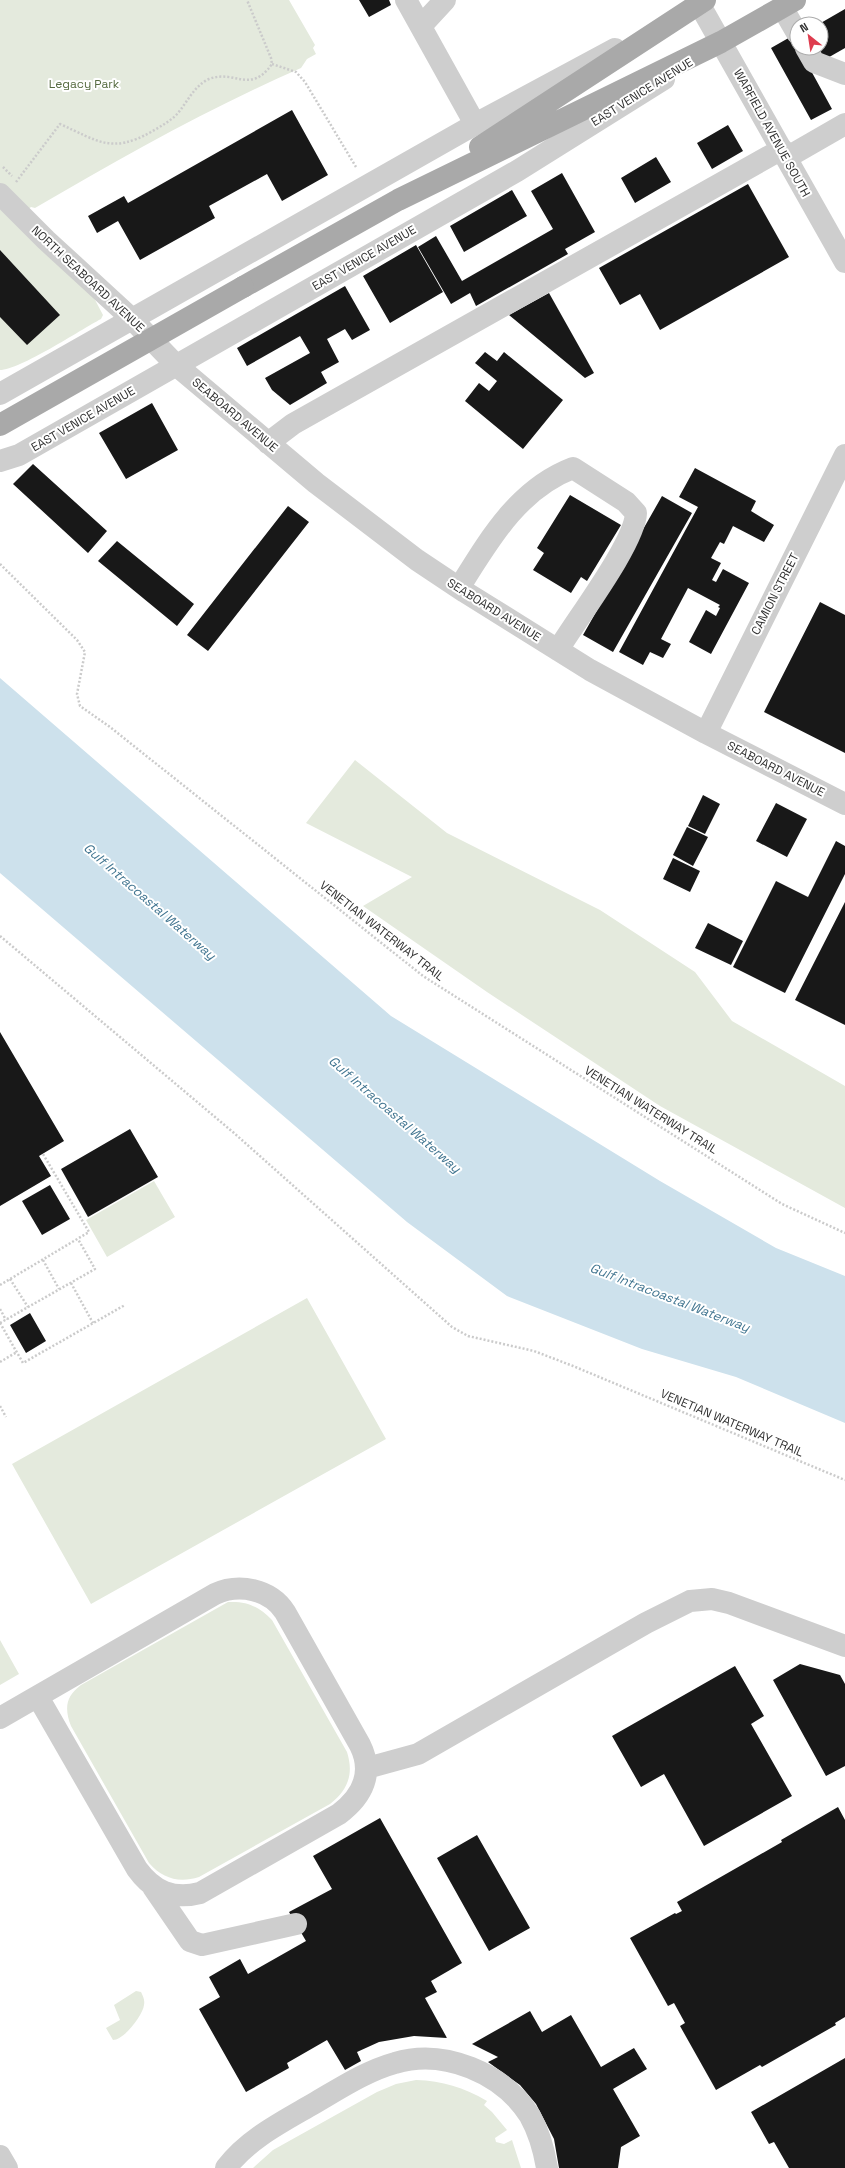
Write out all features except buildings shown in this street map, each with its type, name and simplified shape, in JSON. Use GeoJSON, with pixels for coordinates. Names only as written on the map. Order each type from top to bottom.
{"type":"FeatureCollection","features":[{"type":"Feature","properties":{"kind":"main road","name":"EAST VENICE AVENUE"},"geometry":{"type":"LineString","coordinates":[[404,197],[700,1]]}},
{"type":"Feature","properties":{"kind":"main road","name":"EAST VENICE AVENUE"},"geometry":{"type":"LineString","coordinates":[[0,425],[404,197],[721,42],[788,4]]}},
{"type":"Feature","properties":{"kind":"street"},"geometry":{"type":"LineString","coordinates":[[406,0],[475,124]]}},
{"type":"Feature","properties":{"kind":"street"},"geometry":{"type":"LineString","coordinates":[[421,26],[445,0]]}},
{"type":"Feature","properties":{"kind":"street"},"geometry":{"type":"LineString","coordinates":[[0,394],[475,124],[700,1]]}},
{"type":"Feature","properties":{"kind":"street","name":"WARFIELD AVENUE SOUTH"},"geometry":{"type":"LineString","coordinates":[[700,1],[721,42],[845,262]]}},
{"type":"Feature","properties":{"kind":"street"},"geometry":{"type":"LineString","coordinates":[[788,4],[792,16]]}},
{"type":"Feature","properties":{"kind":"street","name":"EAST VENICE AVENUE"},"geometry":{"type":"LineString","coordinates":[[0,461],[19,455],[517,171],[721,42]]}},
{"type":"Feature","properties":{"kind":"street"},"geometry":{"type":"LineString","coordinates":[[811,56],[814,62],[845,74]]}},
{"type":"Feature","properties":{"kind":"street"},"geometry":{"type":"LineString","coordinates":[[268,443],[293,424],[319,409],[733,175],[845,124]]}},
{"type":"Feature","properties":{"kind":"street","name":"NORTH SEABOARD AVENUE"},"geometry":{"type":"LineString","coordinates":[[10,186],[46,240],[132,319],[176,365]]}},
{"type":"Feature","properties":{"kind":"street","name":"SEABOARD AVENUE"},"geometry":{"type":"LineString","coordinates":[[176,365],[322,488],[417,560],[459,588],[590,670],[706,733],[845,804]]}},
{"type":"Feature","properties":{"kind":"street","name":"CAMION STREET"},"geometry":{"type":"LineString","coordinates":[[706,733],[845,455]]}},
{"type":"Feature","properties":{"kind":"street"},"geometry":{"type":"LineString","coordinates":[[459,588],[496,529],[515,507],[557,474],[573,468],[626,502],[636,513],[636,523],[610,570],[571,627],[558,650]]}},
{"type":"Feature","properties":{"kind":"street"},"geometry":{"type":"LineString","coordinates":[[0,1718],[215,1594],[233,1589],[254,1590],[270,1598],[282,1607],[360,1745],[367,1768],[363,1787],[347,1807],[200,1893],[184,1896],[168,1894],[153,1887]]}},
{"type":"Feature","properties":{"kind":"street"},"geometry":{"type":"LineString","coordinates":[[367,1768],[418,1754],[646,1624],[690,1601],[712,1599],[730,1603],[845,1646]]}},
{"type":"Feature","properties":{"kind":"street"},"geometry":{"type":"LineString","coordinates":[[38,1696],[137,1869],[153,1887],[190,1941],[195,1944],[202,1945],[296,1924]]}},
{"type":"Feature","properties":{"kind":"street"},"geometry":{"type":"LineString","coordinates":[[226,2168],[242,2150],[267,2131],[369,2073],[395,2062],[433,2058],[447,2060],[472,2068],[486,2075],[510,2094],[522,2106],[536,2129],[545,2156],[547,2168]]}},
{"type":"Feature","properties":{"kind":"street"},"geometry":{"type":"LineString","coordinates":[[0,2156],[7,2168]]}},
{"type":"Feature","properties":{"kind":"path"},"geometry":{"type":"LineString","coordinates":[[247,0],[268,49],[272,64]]}},
{"type":"Feature","properties":{"kind":"path"},"geometry":{"type":"LineString","coordinates":[[272,64],[296,72],[305,82],[356,168]]}},
{"type":"Feature","properties":{"kind":"path"},"geometry":{"type":"LineString","coordinates":[[2,167],[10,186],[53,136],[60,124],[100,142],[127,143],[170,121],[178,114],[194,91],[205,81],[221,77],[254,80],[261,77],[272,64]]}},
{"type":"Feature","properties":{"kind":"path","name":"VENETIAN WATERWAY TRAIL"},"geometry":{"type":"LineString","coordinates":[[0,564],[77,640],[86,652],[77,694],[80,706],[110,727],[423,976],[782,1204],[845,1233]]}},
{"type":"Feature","properties":{"kind":"path","name":"VENETIAN WATERWAY TRAIL"},"geometry":{"type":"LineString","coordinates":[[0,936],[234,1133],[452,1327],[468,1336],[534,1352],[573,1366],[845,1480]]}},
{"type":"Feature","properties":{"kind":"path"},"geometry":{"type":"LineString","coordinates":[[0,1285],[89,1232],[43,1154]]}},
{"type":"Feature","properties":{"kind":"path"},"geometry":{"type":"LineString","coordinates":[[78,1239],[95,1269],[0,1323],[23,1363],[125,1305]]}},
{"type":"Feature","properties":{"kind":"path"},"geometry":{"type":"LineString","coordinates":[[43,1260],[60,1289]]}},
{"type":"Feature","properties":{"kind":"path"},"geometry":{"type":"LineString","coordinates":[[10,1279],[28,1307]]}},
{"type":"Feature","properties":{"kind":"path"},"geometry":{"type":"LineString","coordinates":[[71,1283],[93,1323]]}},
{"type":"Feature","properties":{"kind":"path"},"geometry":{"type":"LineString","coordinates":[[0,1309],[6,1320]]}},
{"type":"Feature","properties":{"kind":"path"},"geometry":{"type":"LineString","coordinates":[[0,1362],[17,1352]]}},
{"type":"Feature","properties":{"kind":"path"},"geometry":{"type":"LineString","coordinates":[[0,1406],[6,1417]]}},
{"type":"Feature","properties":{"kind":"green space","name":"Legacy Park"},"geometry":{"type":"Polygon","coordinates":[[[0,0],[289,0],[315,45],[313,48],[316,54],[307,59],[301,68],[199,116],[100,170],[35,208],[31,207],[14,221],[93,296],[103,315],[101,319],[50,349],[21,364],[0,370],[0,0]]]}},
{"type":"Feature","properties":{"kind":"green space"},"geometry":{"type":"Polygon","coordinates":[[[355,760],[447,833],[600,910],[695,972],[732,1021],[845,1086],[845,1208],[660,1106],[487,992],[363,906],[412,877],[306,823],[355,760]]]}},
{"type":"Feature","properties":{"kind":"green space"},"geometry":{"type":"Polygon","coordinates":[[[154,1181],[175,1217],[107,1257],[86,1220],[154,1181]]]}},
{"type":"Feature","properties":{"kind":"green space"},"geometry":{"type":"Polygon","coordinates":[[[307,1298],[386,1439],[91,1604],[12,1464],[307,1298]]]}},
{"type":"Feature","properties":{"kind":"green space"},"geometry":{"type":"Polygon","coordinates":[[[228,1602],[241,1602],[252,1605],[272,1620],[347,1752],[350,1767],[348,1781],[341,1793],[330,1804],[199,1877],[185,1880],[172,1878],[160,1873],[149,1863],[71,1726],[67,1708],[69,1698],[81,1685],[228,1602]]]}},
{"type":"Feature","properties":{"kind":"green space"},"geometry":{"type":"Polygon","coordinates":[[[0,1640],[19,1674],[0,1685],[0,1640]]]}},
{"type":"Feature","properties":{"kind":"green space"},"geometry":{"type":"Polygon","coordinates":[[[136,1991],[141,1992],[143,1997],[143,2009],[137,2020],[127,2032],[113,2040],[106,2028],[120,2020],[114,2005],[136,1991]]]}},
{"type":"Feature","properties":{"kind":"green space"},"geometry":{"type":"Polygon","coordinates":[[[416,2080],[444,2083],[461,2088],[487,2101],[484,2105],[507,2130],[495,2138],[496,2142],[504,2144],[512,2140],[521,2168],[253,2168],[273,2150],[377,2092],[396,2084],[416,2080]]]}},
{"type":"Feature","properties":{"kind":"water","name":"Gulf Intracoastal Waterway"},"geometry":{"type":"Polygon","coordinates":[[[0,678],[391,1016],[660,1181],[776,1248],[845,1276],[845,1423],[736,1377],[642,1349],[507,1296],[407,1222],[0,873],[0,678]]]}}]}
